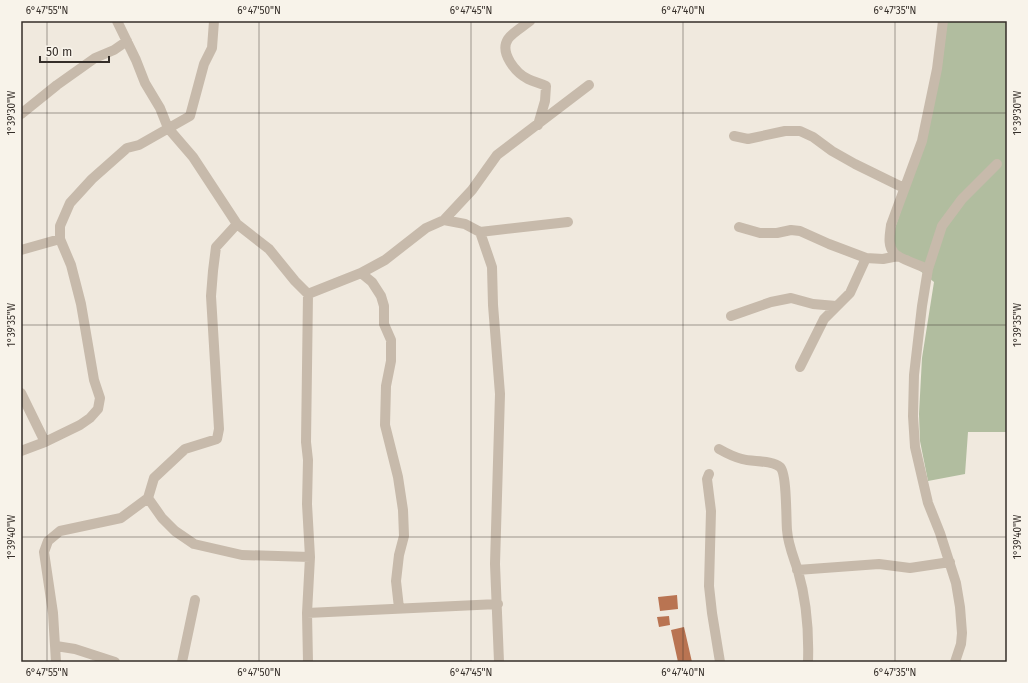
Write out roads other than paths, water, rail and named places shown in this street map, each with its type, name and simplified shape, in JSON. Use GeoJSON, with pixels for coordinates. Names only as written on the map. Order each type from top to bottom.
{"type":"FeatureCollection","features":[{"type":"Feature","properties":{"kind":"street"},"geometry":{"type":"LineString","coordinates":[[117,21],[136,60],[145,83],[160,108],[168,128],[193,157],[236,224],[270,249],[295,281],[308,294],[306,442],[308,460],[307,504],[310,557],[307,613],[308,662]]}},
{"type":"Feature","properties":{"kind":"street"},"geometry":{"type":"LineString","coordinates":[[21,451],[45,442],[80,425],[90,418],[98,409],[100,398],[94,380],[81,304],[71,265],[60,239],[60,226],[70,204],[92,179],[127,148],[139,145],[190,116],[204,64],[212,48],[214,21]]}},
{"type":"Feature","properties":{"kind":"street"},"geometry":{"type":"LineString","coordinates":[[530,21],[508,39],[506,49],[508,58],[518,72],[528,79],[546,86],[545,101],[538,125]]}},
{"type":"Feature","properties":{"kind":"street"},"geometry":{"type":"LineString","coordinates":[[928,269],[893,253],[889,239],[891,225],[922,141],[926,125],[937,69],[943,21]]}},
{"type":"Feature","properties":{"kind":"street"},"geometry":{"type":"LineString","coordinates":[[21,114],[57,85],[95,58],[114,50],[126,41]]}},
{"type":"Feature","properties":{"kind":"street"},"geometry":{"type":"LineString","coordinates":[[308,294],[361,273],[385,260],[426,228],[444,220],[472,190],[497,155],[589,85]]}},
{"type":"Feature","properties":{"kind":"street"},"geometry":{"type":"LineString","coordinates":[[734,136],[748,139],[785,131],[800,131],[813,137],[832,151],[855,164],[904,188]]}},
{"type":"Feature","properties":{"kind":"street"},"geometry":{"type":"LineString","coordinates":[[956,662],[961,644],[962,633],[960,607],[956,583],[950,562],[928,503],[915,447],[913,416],[914,375],[928,269],[942,226],[962,199],[997,164]]}},
{"type":"Feature","properties":{"kind":"street"},"geometry":{"type":"LineString","coordinates":[[444,220],[465,224],[480,232],[568,222]]}},
{"type":"Feature","properties":{"kind":"street"},"geometry":{"type":"LineString","coordinates":[[56,662],[53,613],[44,552],[48,541],[60,531],[121,518],[148,498],[154,478],[185,449],[217,439],[219,434],[211,296],[213,272],[216,247],[236,224]]}},
{"type":"Feature","properties":{"kind":"street"},"geometry":{"type":"LineString","coordinates":[[738,227],[760,233],[777,233],[792,230],[800,231],[866,258],[883,259],[898,256]]}},
{"type":"Feature","properties":{"kind":"street"},"geometry":{"type":"LineString","coordinates":[[480,232],[492,267],[493,305],[500,394],[495,564],[498,604],[499,662]]}},
{"type":"Feature","properties":{"kind":"street"},"geometry":{"type":"LineString","coordinates":[[21,250],[60,239]]}},
{"type":"Feature","properties":{"kind":"street"},"geometry":{"type":"LineString","coordinates":[[800,367],[824,319],[850,293],[866,258]]}},
{"type":"Feature","properties":{"kind":"street"},"geometry":{"type":"LineString","coordinates":[[361,273],[372,282],[381,296],[384,306],[384,324],[391,340],[391,360],[386,386],[385,426],[398,477],[403,510],[404,536],[399,555],[396,581],[398,608]]}},
{"type":"Feature","properties":{"kind":"street"},"geometry":{"type":"LineString","coordinates":[[731,316],[771,302],[791,298],[813,304],[836,306]]}},
{"type":"Feature","properties":{"kind":"street"},"geometry":{"type":"LineString","coordinates":[[21,393],[45,442]]}},
{"type":"Feature","properties":{"kind":"street"},"geometry":{"type":"LineString","coordinates":[[719,449],[741,459],[775,464],[781,468],[785,487],[789,545],[797,570],[806,608],[809,631],[808,662]]}},
{"type":"Feature","properties":{"kind":"street"},"geometry":{"type":"LineString","coordinates":[[709,474],[707,479],[711,511],[709,586],[720,662]]}},
{"type":"Feature","properties":{"kind":"street"},"geometry":{"type":"LineString","coordinates":[[148,498],[162,518],[175,531],[194,544],[242,555],[310,557]]}},
{"type":"Feature","properties":{"kind":"street"},"geometry":{"type":"LineString","coordinates":[[797,570],[879,564],[910,568],[950,562]]}},
{"type":"Feature","properties":{"kind":"street"},"geometry":{"type":"LineString","coordinates":[[182,662],[195,600]]}},
{"type":"Feature","properties":{"kind":"street"},"geometry":{"type":"LineString","coordinates":[[307,613],[498,604]]}},
{"type":"Feature","properties":{"kind":"street"},"geometry":{"type":"LineString","coordinates":[[56,646],[75,649],[115,662]]}}]}
